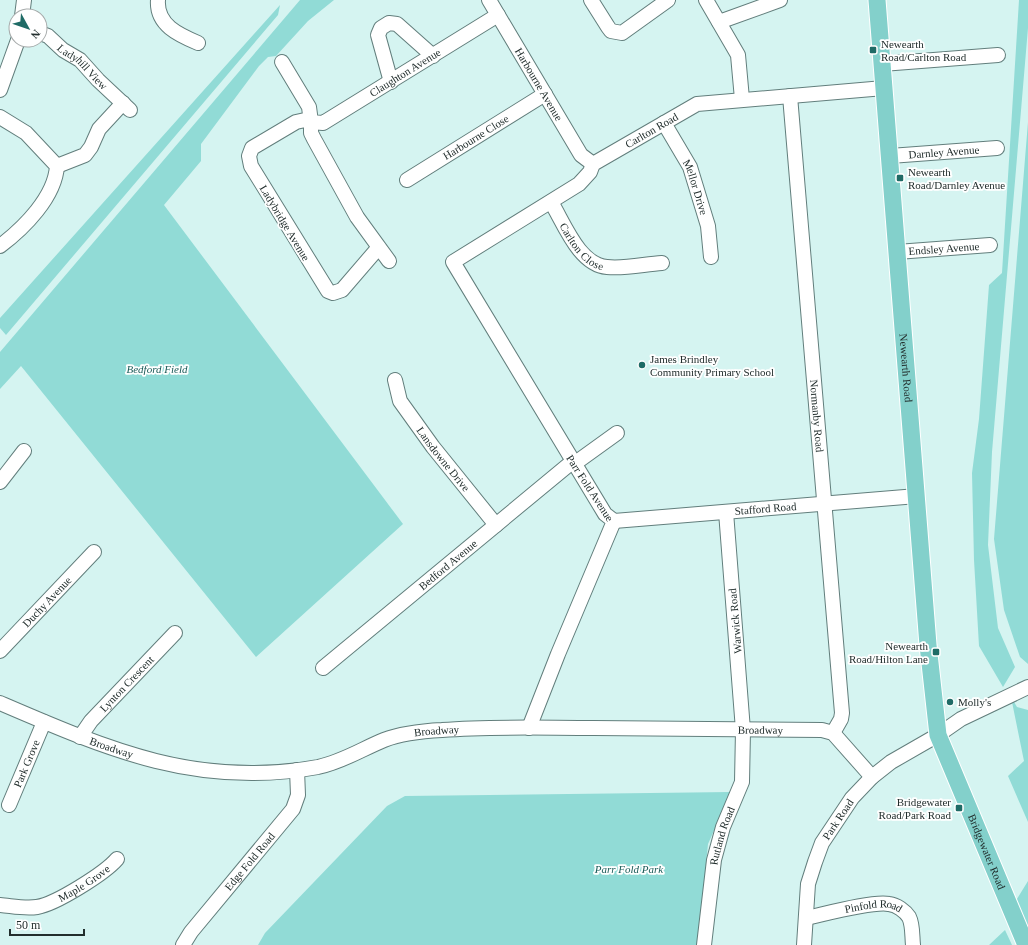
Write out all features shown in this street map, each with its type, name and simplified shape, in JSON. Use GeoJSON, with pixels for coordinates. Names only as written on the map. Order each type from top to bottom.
{"type":"FeatureCollection","features":[{"type":"Feature","properties":{"kind":"main road","name":"Newearth Road"},"geometry":{"type":"LineString","coordinates":[[877,0],[928,645],[938,735]]}},
{"type":"Feature","properties":{"kind":"main road","name":"Bridgewater Road"},"geometry":{"type":"LineString","coordinates":[[938,735],[1026,945]]}},
{"type":"Feature","properties":{"kind":"street","name":"Harbourne Avenue"},"geometry":{"type":"LineString","coordinates":[[489,0],[581,154],[593,164]]}},
{"type":"Feature","properties":{"kind":"street"},"geometry":{"type":"LineString","coordinates":[[591,0],[608,27],[616,33],[622,33],[668,0]]}},
{"type":"Feature","properties":{"kind":"street"},"geometry":{"type":"LineString","coordinates":[[706,0],[738,55],[742,99]]}},
{"type":"Feature","properties":{"kind":"street"},"geometry":{"type":"LineString","coordinates":[[719,22],[780,0]]}},
{"type":"Feature","properties":{"kind":"street"},"geometry":{"type":"LineString","coordinates":[[155,1],[165,23],[174,32],[189,42]]}},
{"type":"Feature","properties":{"kind":"street","name":"Claughton Avenue"},"geometry":{"type":"LineString","coordinates":[[311,122],[320,124],[327,121],[498,15]]}},
{"type":"Feature","properties":{"kind":"street"},"geometry":{"type":"LineString","coordinates":[[391,82],[378,35],[381,28],[389,23],[397,24],[433,56]]}},
{"type":"Feature","properties":{"kind":"street","name":"Ladyhill View"},"geometry":{"type":"LineString","coordinates":[[48,36],[63,50],[80,60],[126,106],[99,129],[91,147],[85,155],[57,166]]}},
{"type":"Feature","properties":{"kind":"street"},"geometry":{"type":"LineString","coordinates":[[0,90],[15,48]]}},
{"type":"Feature","properties":{"kind":"street"},"geometry":{"type":"LineString","coordinates":[[882,64],[998,55]]}},
{"type":"Feature","properties":{"kind":"street"},"geometry":{"type":"LineString","coordinates":[[282,62],[309,107],[311,133],[317,146],[357,217],[389,261]]}},
{"type":"Feature","properties":{"kind":"street","name":"Carlton Road"},"geometry":{"type":"LineString","coordinates":[[453,262],[580,184],[590,172],[593,164],[697,104],[884,88]]}},
{"type":"Feature","properties":{"kind":"street","name":"Harbourne Close"},"geometry":{"type":"LineString","coordinates":[[407,180],[545,94]]}},
{"type":"Feature","properties":{"kind":"street","name":"Normanby Road"},"geometry":{"type":"LineString","coordinates":[[790,96],[842,713],[841,719],[833,733]]}},
{"type":"Feature","properties":{"kind":"street"},"geometry":{"type":"LineString","coordinates":[[0,117],[26,133],[57,166],[54,185],[43,203],[13,236],[0,246]]}},
{"type":"Feature","properties":{"kind":"street","name":"Ladybridge Avenue"},"geometry":{"type":"LineString","coordinates":[[311,122],[305,120],[296,122],[257,144],[250,154],[251,166],[324,287],[328,291],[333,292],[342,290],[379,247]]}},
{"type":"Feature","properties":{"kind":"street","name":"Mellor Drive"},"geometry":{"type":"LineString","coordinates":[[664,123],[690,167],[708,226],[711,257]]}},
{"type":"Feature","properties":{"kind":"street","name":"Darnley Avenue"},"geometry":{"type":"LineString","coordinates":[[890,156],[997,148]]}},
{"type":"Feature","properties":{"kind":"street","name":"Carlton Close"},"geometry":{"type":"LineString","coordinates":[[551,202],[581,254],[592,263],[602,267],[614,268],[654,261]]}},
{"type":"Feature","properties":{"kind":"street","name":"Endsley Avenue"},"geometry":{"type":"LineString","coordinates":[[897,252],[990,244]]}},
{"type":"Feature","properties":{"kind":"street","name":"Parr Fold Avenue"},"geometry":{"type":"LineString","coordinates":[[453,262],[573,463],[605,514],[614,521],[558,654],[529,728]]}},
{"type":"Feature","properties":{"kind":"street","name":"Lansdowne Drive"},"geometry":{"type":"LineString","coordinates":[[393,386],[400,401],[433,447],[496,525]]}},
{"type":"Feature","properties":{"kind":"street","name":"Bedford Avenue"},"geometry":{"type":"LineString","coordinates":[[322,668],[573,463],[617,434]]}},
{"type":"Feature","properties":{"kind":"street"},"geometry":{"type":"LineString","coordinates":[[0,482],[18,457]]}},
{"type":"Feature","properties":{"kind":"street","name":"Stafford Road"},"geometry":{"type":"LineString","coordinates":[[614,521],[917,496]]}},
{"type":"Feature","properties":{"kind":"street","name":"Warwick Road"},"geometry":{"type":"LineString","coordinates":[[726,512],[743,730]]}},
{"type":"Feature","properties":{"kind":"street","name":"Duchy Avenue"},"geometry":{"type":"LineString","coordinates":[[0,651],[94,552]]}},
{"type":"Feature","properties":{"kind":"street","name":"Lynton Crescent"},"geometry":{"type":"LineString","coordinates":[[80,736],[90,721],[175,632]]}},
{"type":"Feature","properties":{"kind":"street","name":"Park Road"},"geometry":{"type":"LineString","coordinates":[[804,945],[808,884],[822,843],[852,798],[872,777],[891,762],[938,735],[961,719],[1028,688]]}},
{"type":"Feature","properties":{"kind":"street","name":"Broadway"},"geometry":{"type":"LineString","coordinates":[[0,703],[44,722],[140,758],[189,769],[240,772],[297,770],[335,763],[384,740],[411,733],[443,730],[529,728],[822,730],[833,733]]}},
{"type":"Feature","properties":{"kind":"street","name":"Park Grove"},"geometry":{"type":"LineString","coordinates":[[10,805],[44,722]]}},
{"type":"Feature","properties":{"kind":"street","name":"Rutland Road"},"geometry":{"type":"LineString","coordinates":[[704,945],[714,860],[723,827],[742,782],[743,730]]}},
{"type":"Feature","properties":{"kind":"street"},"geometry":{"type":"LineString","coordinates":[[833,733],[872,777]]}},
{"type":"Feature","properties":{"kind":"street","name":"Edge Fold Road"},"geometry":{"type":"LineString","coordinates":[[183,945],[191,932],[293,809],[298,795],[297,770]]}},
{"type":"Feature","properties":{"kind":"street","name":"Maple Grove"},"geometry":{"type":"LineString","coordinates":[[0,904],[32,908],[54,902],[109,868],[117,859]]}},
{"type":"Feature","properties":{"kind":"street","name":"Pinfold Road"},"geometry":{"type":"LineString","coordinates":[[806,918],[861,907],[890,904],[901,909],[909,917],[913,945]]}},
{"type":"Feature","properties":{"kind":"green space","name":"Bedford Field"},"geometry":{"type":"Polygon","coordinates":[[[300,0],[334,0],[308,21],[276,56],[268,57],[259,66],[201,144],[201,161],[164,205],[403,524],[256,657],[21,366],[0,389],[0,352],[300,0]]]}},
{"type":"Feature","properties":{"kind":"green space"},"geometry":{"type":"Polygon","coordinates":[[[1019,0],[1028,0],[1028,28],[992,452],[988,545],[998,628],[1015,667],[1003,687],[979,646],[974,560],[972,473],[979,419],[989,285],[1002,273],[1019,0]]]}},
{"type":"Feature","properties":{"kind":"green space"},"geometry":{"type":"Polygon","coordinates":[[[280,5],[278,15],[6,335],[0,328],[0,318],[280,5]]]}},
{"type":"Feature","properties":{"kind":"green space"},"geometry":{"type":"Polygon","coordinates":[[[1028,122],[1028,664],[1020,657],[1004,610],[994,539],[1028,122]]]}},
{"type":"Feature","properties":{"kind":"green space"},"geometry":{"type":"Polygon","coordinates":[[[1012,702],[1014,702],[1017,707],[1028,710],[1028,822],[1008,776],[1024,761],[1012,702]]]}},
{"type":"Feature","properties":{"kind":"green space","name":"Parr Fold Park"},"geometry":{"type":"Polygon","coordinates":[[[731,792],[708,844],[698,945],[258,945],[265,933],[387,806],[405,796],[731,792]]]}},
{"type":"Feature","properties":{"kind":"green space"},"geometry":{"type":"Polygon","coordinates":[[[1028,881],[1028,930],[1015,902],[1028,881]]]}},
{"type":"Feature","properties":{"kind":"green space"},"geometry":{"type":"Polygon","coordinates":[[[1005,930],[1012,945],[989,945],[1005,930]]]}},
{"type":"Feature","properties":{"kind":"place","name":"Newearth Road/Carlton Road"},"geometry":{"type":"Point","coordinates":[873,50]}},
{"type":"Feature","properties":{"kind":"place","name":"Newearth Road/Darnley Avenue"},"geometry":{"type":"Point","coordinates":[900,178]}},
{"type":"Feature","properties":{"kind":"place","name":"James Brindley Community Primary School"},"geometry":{"type":"Point","coordinates":[642,365]}},
{"type":"Feature","properties":{"kind":"place","name":"Newearth Road/Hilton Lane"},"geometry":{"type":"Point","coordinates":[936,652]}},
{"type":"Feature","properties":{"kind":"place","name":"Molly's"},"geometry":{"type":"Point","coordinates":[950,702]}},
{"type":"Feature","properties":{"kind":"place","name":"Bridgewater Road/Park Road"},"geometry":{"type":"Point","coordinates":[959,808]}}]}
